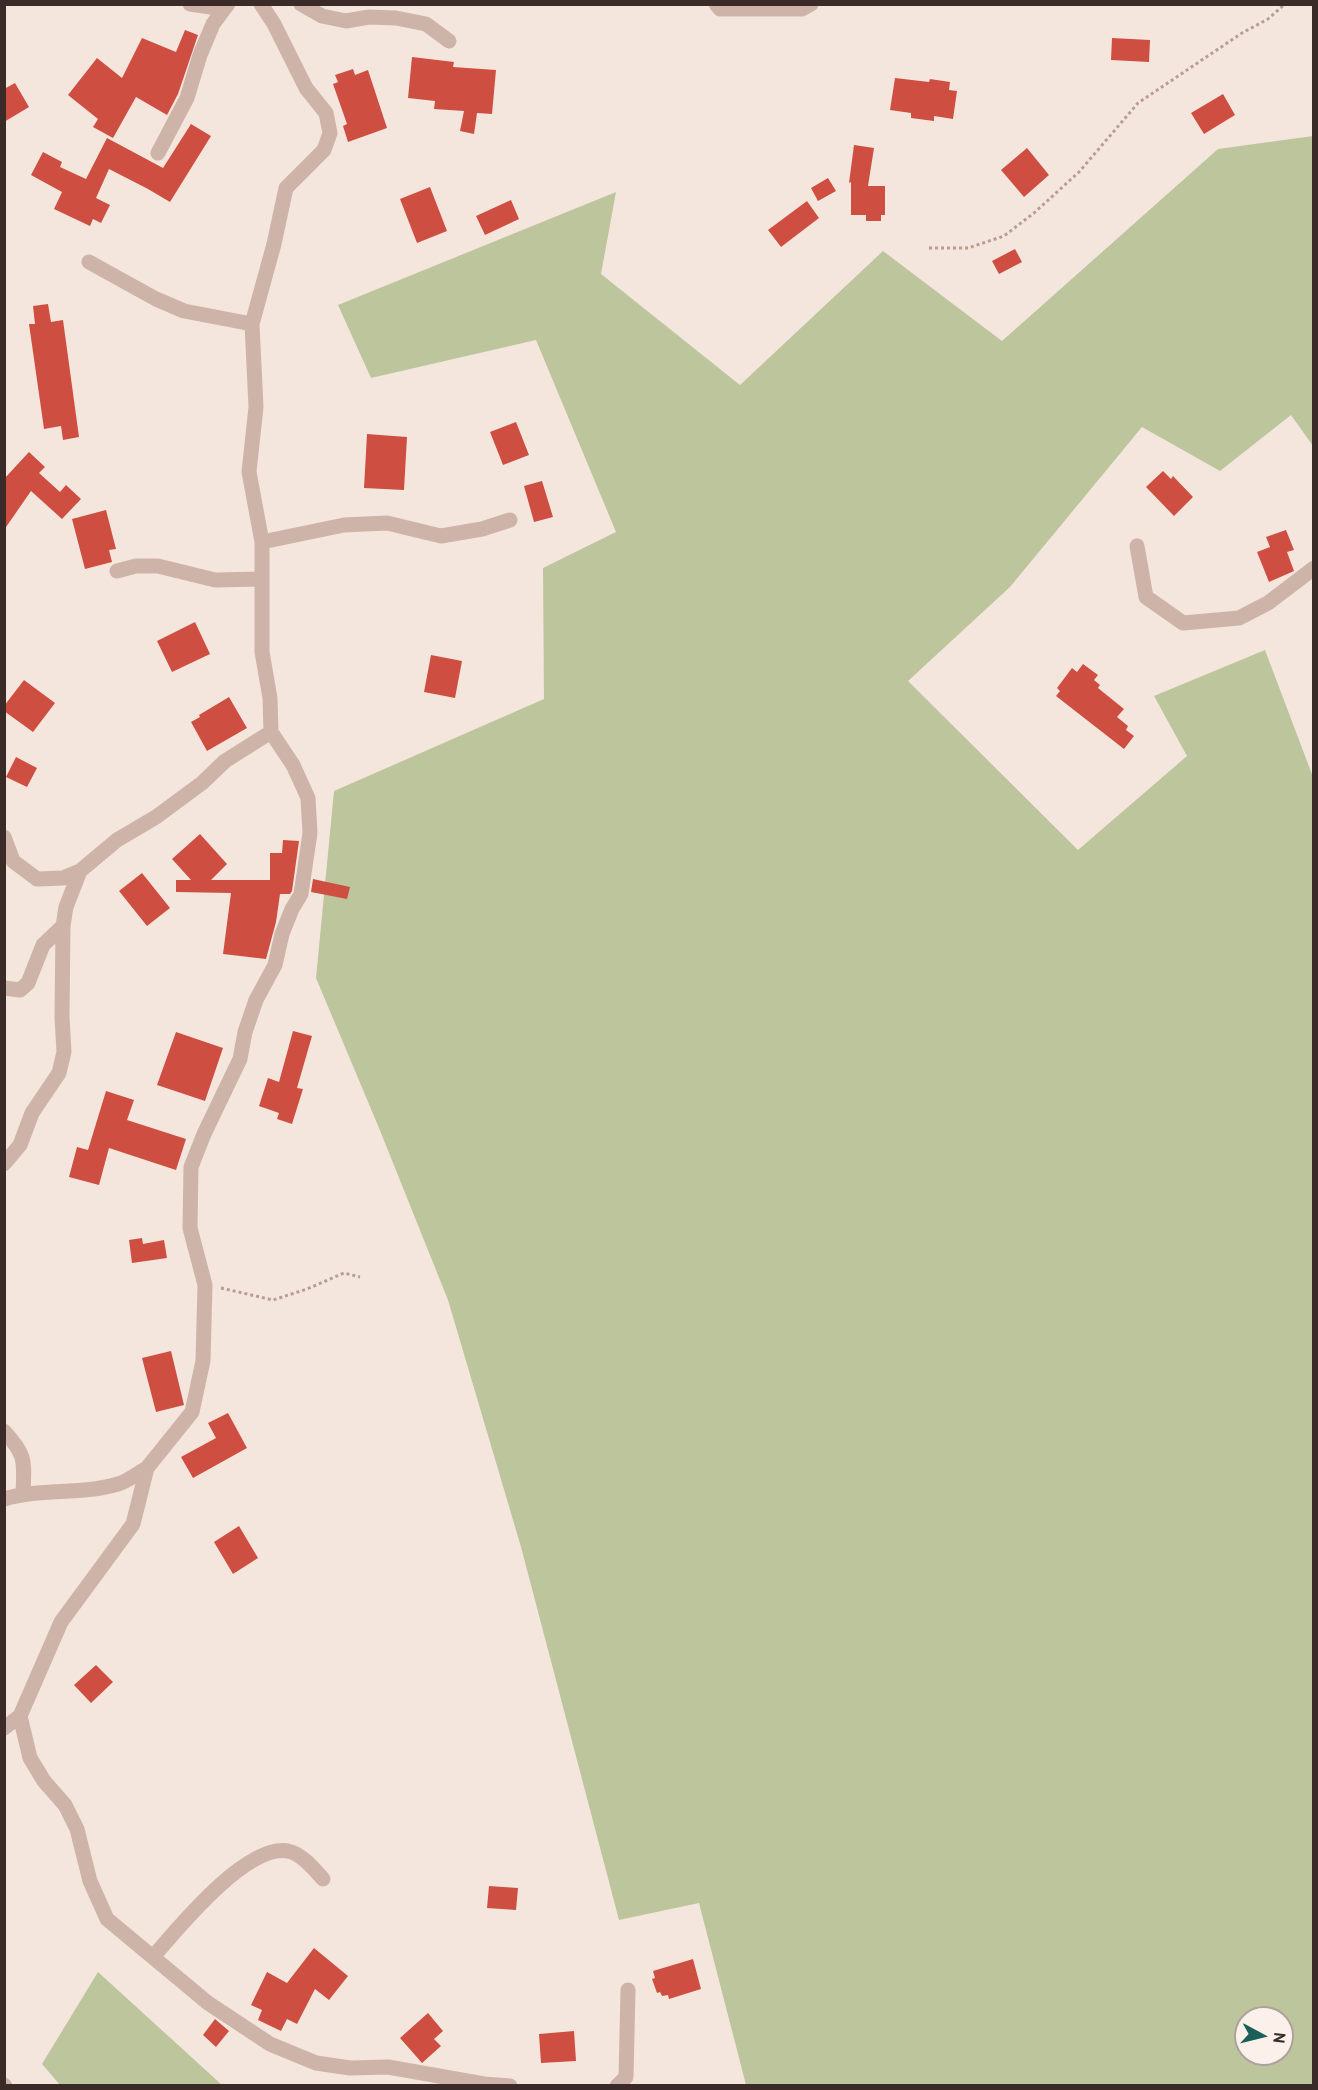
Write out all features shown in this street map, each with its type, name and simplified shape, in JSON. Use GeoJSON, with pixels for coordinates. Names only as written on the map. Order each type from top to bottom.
{"type":"FeatureCollection","features":[{"type":"Feature","properties":{"kind":"street"},"geometry":{"type":"LineString","coordinates":[[190,4],[226,7]]}},
{"type":"Feature","properties":{"kind":"street"},"geometry":{"type":"LineString","coordinates":[[4,1499],[23,1494],[69,1492],[119,1484],[147,1468],[192,1412],[202,1361],[205,1285],[190,1228],[191,1167],[240,1059],[245,1032],[256,1000],[275,965],[282,934],[301,894],[310,832],[308,798],[293,765],[271,732],[270,698],[262,652],[262,542],[249,472],[256,407],[252,324],[274,244],[286,188],[324,150],[330,133],[326,113],[306,88],[274,24],[261,4]]}},
{"type":"Feature","properties":{"kind":"street"},"geometry":{"type":"LineString","coordinates":[[301,4],[322,16],[346,21],[369,17],[396,18],[426,24],[449,41]]}},
{"type":"Feature","properties":{"kind":"street"},"geometry":{"type":"LineString","coordinates":[[716,4],[720,9],[802,9],[811,4]]}},
{"type":"Feature","properties":{"kind":"street"},"geometry":{"type":"LineString","coordinates":[[158,153],[188,98],[200,55],[213,24],[226,7]]}},
{"type":"Feature","properties":{"kind":"street"},"geometry":{"type":"LineString","coordinates":[[88,262],[156,299],[184,311],[252,324]]}},
{"type":"Feature","properties":{"kind":"street"},"geometry":{"type":"LineString","coordinates":[[262,542],[344,525],[387,523],[441,536],[482,529],[510,520]]}},
{"type":"Feature","properties":{"kind":"street"},"geometry":{"type":"LineString","coordinates":[[1137,546],[1146,597],[1183,623],[1239,618],[1268,603],[1314,568]]}},
{"type":"Feature","properties":{"kind":"street"},"geometry":{"type":"LineString","coordinates":[[117,571],[136,566],[158,566],[215,580],[261,579]]}},
{"type":"Feature","properties":{"kind":"street"},"geometry":{"type":"LineString","coordinates":[[4,837],[13,861],[37,879],[63,878],[80,872],[117,840],[156,817],[202,783],[225,761],[271,732]]}},
{"type":"Feature","properties":{"kind":"street"},"geometry":{"type":"LineString","coordinates":[[4,1164],[20,1145],[32,1113],[59,1073],[64,1052],[63,926],[66,907],[80,872]]}},
{"type":"Feature","properties":{"kind":"street"},"geometry":{"type":"LineString","coordinates":[[4,988],[20,990],[28,983],[43,945],[63,926]]}},
{"type":"Feature","properties":{"kind":"street"},"geometry":{"type":"LineString","coordinates":[[4,1431],[20,1448],[24,1460],[23,1494]]}},
{"type":"Feature","properties":{"kind":"street"},"geometry":{"type":"LineString","coordinates":[[4,1728],[20,1716],[61,1622],[133,1524],[147,1468]]}},
{"type":"Feature","properties":{"kind":"street"},"geometry":{"type":"LineString","coordinates":[[20,1716],[30,1758],[44,1781],[65,1805],[77,1829],[90,1881],[107,1919],[208,2003],[270,2044],[316,2063],[350,2068],[388,2067],[484,2084],[510,2085]]}},
{"type":"Feature","properties":{"kind":"street"},"geometry":{"type":"LineString","coordinates":[[153,1957],[197,1907],[253,1859],[274,1851],[289,1851],[307,1862],[323,1879]]}},
{"type":"Feature","properties":{"kind":"street"},"geometry":{"type":"LineString","coordinates":[[617,2085],[626,2077],[628,1990]]}},
{"type":"Feature","properties":{"kind":"path"},"geometry":{"type":"LineString","coordinates":[[929,248],[968,248],[1004,236],[1034,213],[1079,172],[1138,103],[1242,33],[1268,19],[1285,4]]}},
{"type":"Feature","properties":{"kind":"path"},"geometry":{"type":"LineString","coordinates":[[205,1285],[273,1300],[344,1273],[360,1277]]}},
{"type":"Feature","properties":{"kind":"green space"},"geometry":{"type":"Polygon","coordinates":[[[1313,136],[1313,446],[1291,415],[1220,471],[1142,427],[1010,587],[908,681],[1078,850],[1187,756],[1154,696],[1265,650],[1313,777],[1313,2085],[746,2085],[699,1903],[619,1920],[521,1547],[448,1300],[316,978],[334,791],[544,699],[543,568],[616,532],[536,340],[371,378],[338,305],[616,192],[601,274],[740,385],[883,251],[1002,341],[1218,149],[1313,136]]]}},
{"type":"Feature","properties":{"kind":"green space"},"geometry":{"type":"Polygon","coordinates":[[[98,1972],[222,2085],[60,2085],[42,2064],[98,1972]]]}},
{"type":"Feature","properties":{"kind":"building"},"geometry":{"type":"Polygon","coordinates":[[[185,30],[198,35],[178,94],[167,115],[136,97],[113,138],[93,127],[98,119],[68,95],[97,58],[122,78],[142,38],[176,52],[185,30]]]}},
{"type":"Feature","properties":{"kind":"building"},"geometry":{"type":"Polygon","coordinates":[[[1112,38],[1150,40],[1149,62],[1111,60],[1112,38]]]}},
{"type":"Feature","properties":{"kind":"building"},"geometry":{"type":"Polygon","coordinates":[[[412,57],[454,62],[453,67],[496,70],[492,114],[477,113],[474,134],[460,131],[464,111],[434,109],[435,101],[408,98],[412,57]]]}},
{"type":"Feature","properties":{"kind":"building"},"geometry":{"type":"Polygon","coordinates":[[[353,69],[355,75],[368,70],[387,128],[348,142],[343,126],[347,124],[333,84],[338,82],[335,75],[353,69]]]}},
{"type":"Feature","properties":{"kind":"building"},"geometry":{"type":"Polygon","coordinates":[[[895,78],[950,82],[949,90],[957,91],[953,119],[934,116],[934,121],[911,118],[911,113],[890,110],[895,78]]]}},
{"type":"Feature","properties":{"kind":"building"},"geometry":{"type":"Polygon","coordinates":[[[15,83],[29,107],[4,122],[4,89],[15,83]]]}},
{"type":"Feature","properties":{"kind":"building"},"geometry":{"type":"Polygon","coordinates":[[[1223,94],[1235,115],[1204,134],[1191,113],[1223,94]]]}},
{"type":"Feature","properties":{"kind":"building"},"geometry":{"type":"Polygon","coordinates":[[[191,124],[211,136],[170,202],[109,169],[96,198],[110,205],[101,223],[93,219],[90,226],[54,209],[62,192],[31,175],[43,152],[62,162],[60,167],[86,179],[107,138],[163,168],[191,124]]]}},
{"type":"Feature","properties":{"kind":"building"},"geometry":{"type":"Polygon","coordinates":[[[854,145],[874,148],[868,186],[885,186],[885,215],[881,215],[881,221],[866,221],[866,215],[851,215],[851,182],[849,183],[854,145]]]}},
{"type":"Feature","properties":{"kind":"building"},"geometry":{"type":"Polygon","coordinates":[[[1027,148],[1049,175],[1024,197],[1001,170],[1027,148]]]}},
{"type":"Feature","properties":{"kind":"building"},"geometry":{"type":"Polygon","coordinates":[[[828,178],[836,191],[818,201],[811,188],[828,178]]]}},
{"type":"Feature","properties":{"kind":"building"},"geometry":{"type":"Polygon","coordinates":[[[430,187],[447,231],[417,243],[400,199],[430,187]]]}},
{"type":"Feature","properties":{"kind":"building"},"geometry":{"type":"Polygon","coordinates":[[[511,200],[519,219],[485,235],[476,216],[511,200]]]}},
{"type":"Feature","properties":{"kind":"building"},"geometry":{"type":"Polygon","coordinates":[[[807,201],[819,218],[781,247],[768,230],[807,201]]]}},
{"type":"Feature","properties":{"kind":"building"},"geometry":{"type":"Polygon","coordinates":[[[1015,249],[1022,262],[999,274],[992,261],[1015,249]]]}},
{"type":"Feature","properties":{"kind":"building"},"geometry":{"type":"Polygon","coordinates":[[[48,304],[51,322],[63,320],[79,437],[63,440],[61,426],[44,429],[29,324],[35,324],[33,306],[48,304]]]}},
{"type":"Feature","properties":{"kind":"building"},"geometry":{"type":"Polygon","coordinates":[[[516,422],[529,455],[503,465],[490,432],[516,422]]]}},
{"type":"Feature","properties":{"kind":"building"},"geometry":{"type":"Polygon","coordinates":[[[367,434],[407,437],[404,490],[364,488],[367,434]]]}},
{"type":"Feature","properties":{"kind":"building"},"geometry":{"type":"Polygon","coordinates":[[[29,452],[45,467],[39,473],[60,492],[66,485],[81,499],[62,519],[31,491],[4,530],[4,479],[29,452]]]}},
{"type":"Feature","properties":{"kind":"building"},"geometry":{"type":"Polygon","coordinates":[[[1163,471],[1171,479],[1173,476],[1193,497],[1174,516],[1146,487],[1163,471]]]}},
{"type":"Feature","properties":{"kind":"building"},"geometry":{"type":"Polygon","coordinates":[[[542,481],[553,517],[534,522],[524,486],[542,481]]]}},
{"type":"Feature","properties":{"kind":"building"},"geometry":{"type":"Polygon","coordinates":[[[106,510],[116,549],[109,550],[112,562],[85,569],[72,519],[106,510]]]}},
{"type":"Feature","properties":{"kind":"building"},"geometry":{"type":"Polygon","coordinates":[[[1286,530],[1294,550],[1287,552],[1294,571],[1269,582],[1257,552],[1270,547],[1266,537],[1286,530]]]}},
{"type":"Feature","properties":{"kind":"building"},"geometry":{"type":"Polygon","coordinates":[[[195,622],[210,654],[172,672],[157,641],[195,622]]]}},
{"type":"Feature","properties":{"kind":"building"},"geometry":{"type":"Polygon","coordinates":[[[431,655],[462,661],[455,698],[424,692],[431,655]]]}},
{"type":"Feature","properties":{"kind":"building"},"geometry":{"type":"Polygon","coordinates":[[[1083,664],[1098,675],[1094,680],[1100,685],[1098,688],[1124,709],[1117,717],[1128,726],[1126,730],[1134,736],[1124,749],[1056,696],[1060,691],[1057,688],[1072,668],[1077,672],[1083,664]]]}},
{"type":"Feature","properties":{"kind":"building"},"geometry":{"type":"Polygon","coordinates":[[[24,680],[55,703],[33,732],[4,711],[4,706],[24,680]]]}},
{"type":"Feature","properties":{"kind":"building"},"geometry":{"type":"Polygon","coordinates":[[[229,697],[247,728],[207,751],[191,722],[229,697]]]}},
{"type":"Feature","properties":{"kind":"building"},"geometry":{"type":"Polygon","coordinates":[[[16,757],[37,768],[27,787],[6,777],[16,757]]]}},
{"type":"Feature","properties":{"kind":"building"},"geometry":{"type":"Polygon","coordinates":[[[200,834],[227,864],[211,880],[270,880],[270,853],[282,853],[283,840],[299,841],[292,891],[290,894],[280,894],[276,922],[266,959],[223,954],[231,893],[176,892],[176,880],[191,880],[172,859],[200,834]]]}},
{"type":"Feature","properties":{"kind":"building"},"geometry":{"type":"Polygon","coordinates":[[[142,873],[170,908],[147,926],[119,891],[142,873]]]}},
{"type":"Feature","properties":{"kind":"building"},"geometry":{"type":"Polygon","coordinates":[[[313,879],[350,887],[347,899],[311,892],[313,879]]]}},
{"type":"Feature","properties":{"kind":"building"},"geometry":{"type":"Polygon","coordinates":[[[293,1031],[312,1036],[297,1088],[303,1089],[292,1124],[277,1119],[279,1113],[259,1106],[268,1078],[279,1082],[293,1031]]]}},
{"type":"Feature","properties":{"kind":"building"},"geometry":{"type":"Polygon","coordinates":[[[176,1032],[223,1048],[205,1101],[157,1085],[176,1032]]]}},
{"type":"Feature","properties":{"kind":"building"},"geometry":{"type":"Polygon","coordinates":[[[106,1091],[134,1100],[127,1120],[186,1139],[176,1170],[109,1148],[99,1185],[69,1177],[77,1147],[88,1150],[106,1091]]]}},
{"type":"Feature","properties":{"kind":"building"},"geometry":{"type":"Polygon","coordinates":[[[142,1238],[143,1244],[164,1240],[167,1258],[132,1263],[129,1240],[142,1238]]]}},
{"type":"Feature","properties":{"kind":"building"},"geometry":{"type":"Polygon","coordinates":[[[171,1351],[184,1405],[156,1412],[142,1358],[171,1351]]]}},
{"type":"Feature","properties":{"kind":"building"},"geometry":{"type":"Polygon","coordinates":[[[228,1413],[247,1448],[193,1478],[181,1457],[216,1438],[208,1423],[228,1413]]]}},
{"type":"Feature","properties":{"kind":"building"},"geometry":{"type":"Polygon","coordinates":[[[239,1526],[258,1558],[233,1574],[214,1542],[239,1526]]]}},
{"type":"Feature","properties":{"kind":"building"},"geometry":{"type":"Polygon","coordinates":[[[96,1665],[113,1682],[91,1703],[74,1685],[96,1665]]]}},
{"type":"Feature","properties":{"kind":"building"},"geometry":{"type":"Polygon","coordinates":[[[489,1886],[518,1888],[516,1910],[487,1908],[489,1886]]]}},
{"type":"Feature","properties":{"kind":"building"},"geometry":{"type":"Polygon","coordinates":[[[314,1948],[348,1976],[329,2000],[315,1989],[297,2024],[287,2019],[281,2031],[258,2020],[262,2010],[251,2005],[267,1972],[287,1983],[314,1948]]]}},
{"type":"Feature","properties":{"kind":"building"},"geometry":{"type":"Polygon","coordinates":[[[693,1959],[701,1989],[669,1999],[668,1995],[662,1996],[660,1992],[657,1993],[652,1979],[655,1978],[653,1971],[693,1959]]]}},
{"type":"Feature","properties":{"kind":"building"},"geometry":{"type":"Polygon","coordinates":[[[428,2013],[443,2031],[434,2039],[441,2046],[422,2063],[400,2038],[428,2013]]]}},
{"type":"Feature","properties":{"kind":"building"},"geometry":{"type":"Polygon","coordinates":[[[215,2019],[229,2031],[216,2047],[203,2035],[215,2019]]]}},
{"type":"Feature","properties":{"kind":"building"},"geometry":{"type":"Polygon","coordinates":[[[574,2031],[576,2061],[541,2063],[539,2034],[574,2031]]]}}]}
